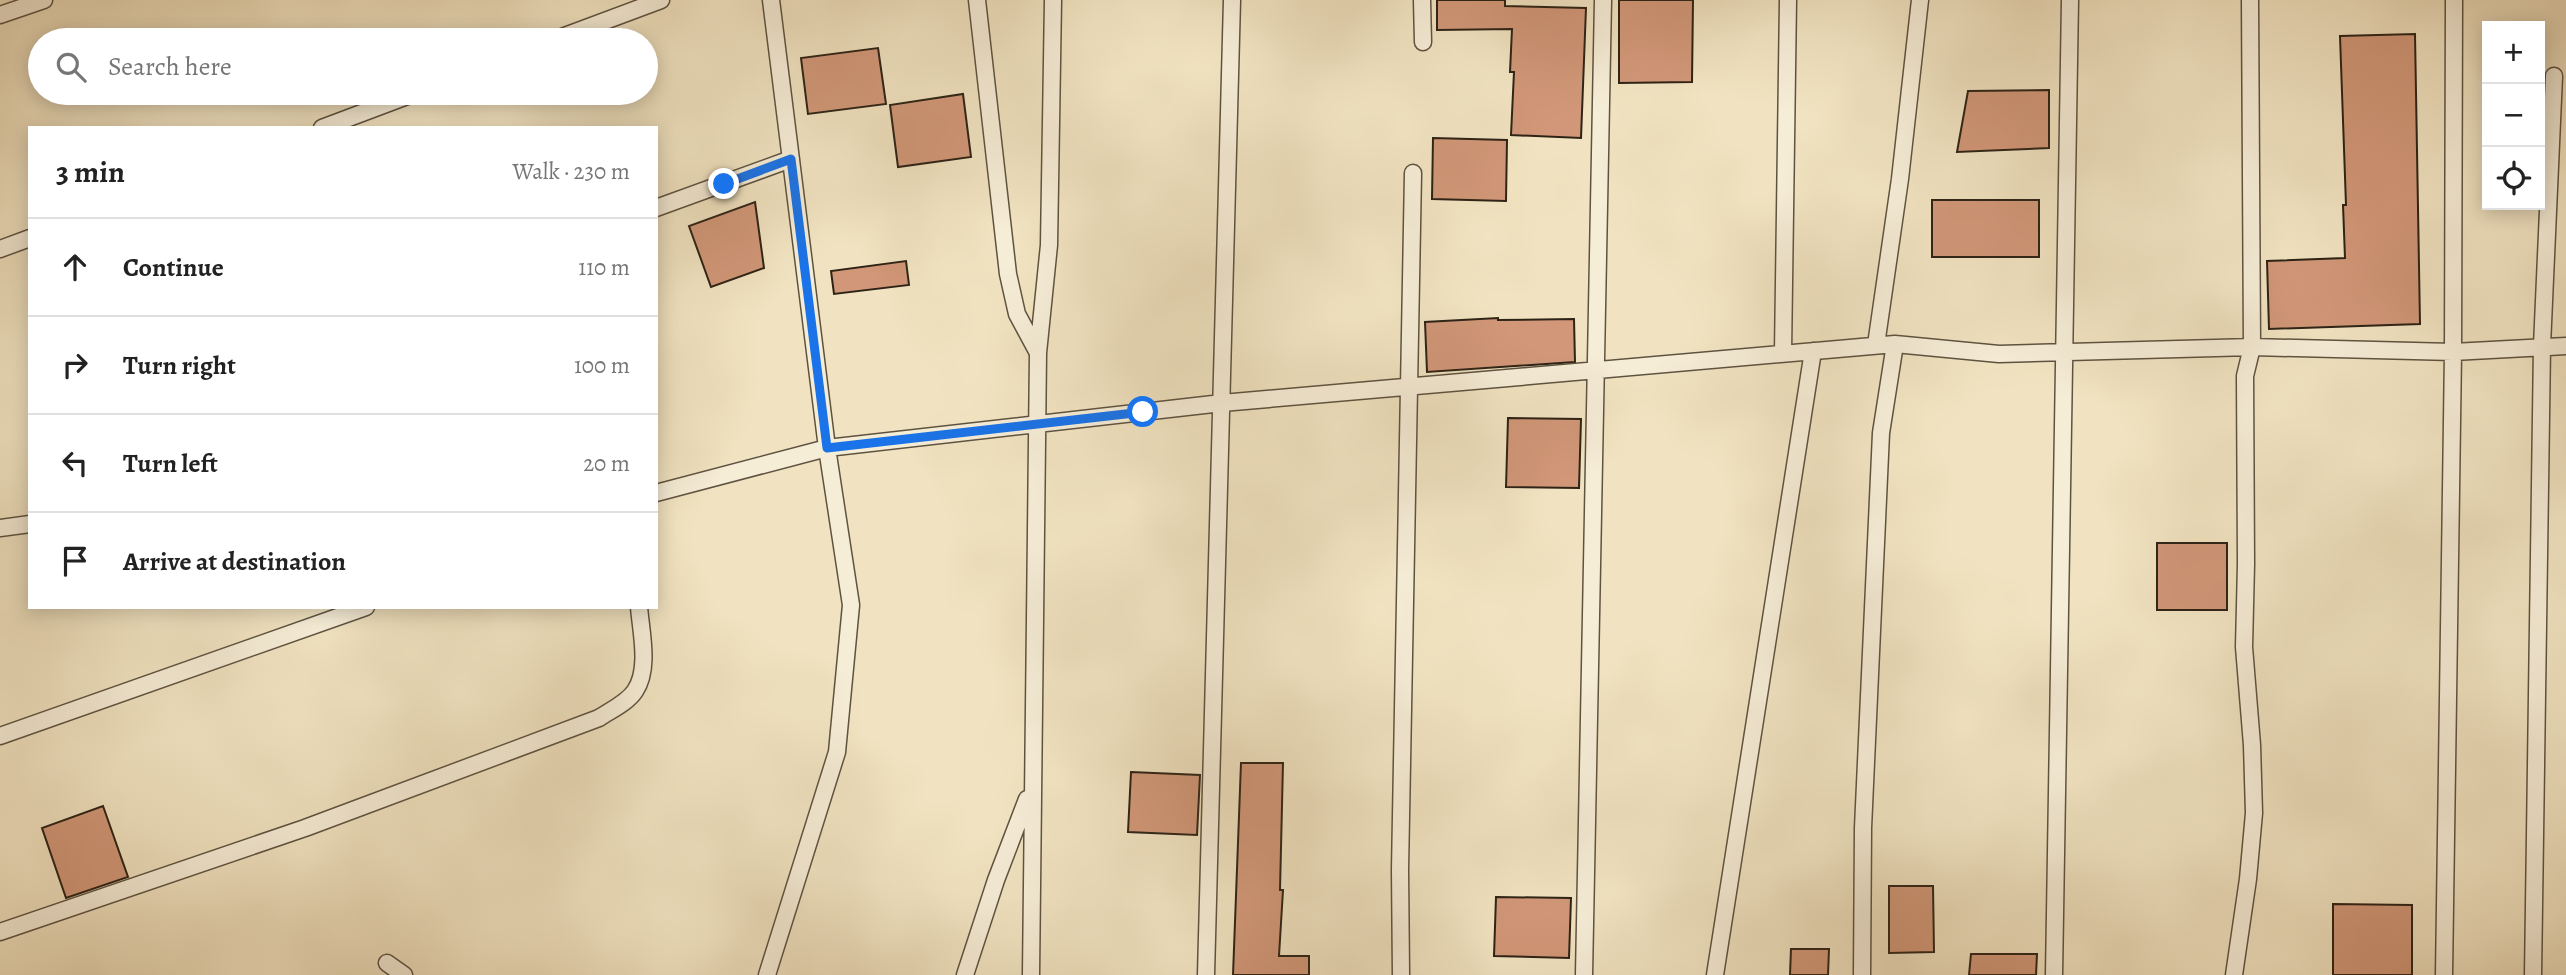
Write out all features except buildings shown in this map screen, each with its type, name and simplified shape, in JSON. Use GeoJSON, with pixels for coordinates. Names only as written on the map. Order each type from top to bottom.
{"type":"FeatureCollection","features":[{"type":"Feature","properties":{"kind":"street"},"geometry":{"type":"LineString","coordinates":[[0,15],[44,0]]}},
{"type":"Feature","properties":{"kind":"street"},"geometry":{"type":"LineString","coordinates":[[586,28],[661,0]]}},
{"type":"Feature","properties":{"kind":"street"},"geometry":{"type":"LineString","coordinates":[[767,975],[836,752],[851,605],[827,448],[771,0]]}},
{"type":"Feature","properties":{"kind":"street"},"geometry":{"type":"LineString","coordinates":[[977,0],[1008,274],[1017,314],[1038,353]]}},
{"type":"Feature","properties":{"kind":"street"},"geometry":{"type":"LineString","coordinates":[[1031,975],[1038,353],[1049,245],[1053,0]]}},
{"type":"Feature","properties":{"kind":"street"},"geometry":{"type":"LineString","coordinates":[[1206,975],[1232,0]]}},
{"type":"Feature","properties":{"kind":"street"},"geometry":{"type":"LineString","coordinates":[[1422,0],[1423,43]]}},
{"type":"Feature","properties":{"kind":"street"},"geometry":{"type":"LineString","coordinates":[[1584,975],[1603,0]]}},
{"type":"Feature","properties":{"kind":"street"},"geometry":{"type":"LineString","coordinates":[[1783,354],[1788,0]]}},
{"type":"Feature","properties":{"kind":"street"},"geometry":{"type":"LineString","coordinates":[[1876,345],[1900,179],[1920,0]]}},
{"type":"Feature","properties":{"kind":"street"},"geometry":{"type":"LineString","coordinates":[[2054,975],[2070,0]]}},
{"type":"Feature","properties":{"kind":"street"},"geometry":{"type":"LineString","coordinates":[[2234,975],[2254,813],[2253,756],[2244,647],[2245,388],[2252,347],[2250,0]]}},
{"type":"Feature","properties":{"kind":"street"},"geometry":{"type":"LineString","coordinates":[[2444,975],[2455,0]]}},
{"type":"Feature","properties":{"kind":"street"},"geometry":{"type":"LineString","coordinates":[[2533,975],[2542,346],[2554,76]]}},
{"type":"Feature","properties":{"kind":"street"},"geometry":{"type":"LineString","coordinates":[[327,126],[383,105]]}},
{"type":"Feature","properties":{"kind":"street"},"geometry":{"type":"LineString","coordinates":[[658,207],[791,159]]}},
{"type":"Feature","properties":{"kind":"street"},"geometry":{"type":"LineString","coordinates":[[1401,975],[1400,870],[1413,173]]}},
{"type":"Feature","properties":{"kind":"street"},"geometry":{"type":"LineString","coordinates":[[0,249],[28,239]]}},
{"type":"Feature","properties":{"kind":"street"},"geometry":{"type":"LineString","coordinates":[[1862,975],[1863,828],[1881,433],[1895,344]]}},
{"type":"Feature","properties":{"kind":"street"},"geometry":{"type":"LineString","coordinates":[[658,491],[827,448],[1222,403],[1876,345],[1895,344],[1999,354],[2252,347],[2453,352],[2566,346]]}},
{"type":"Feature","properties":{"kind":"street"},"geometry":{"type":"LineString","coordinates":[[1715,975],[1813,351]]}},
{"type":"Feature","properties":{"kind":"street"},"geometry":{"type":"LineString","coordinates":[[0,528],[28,524]]}},
{"type":"Feature","properties":{"kind":"street"},"geometry":{"type":"LineString","coordinates":[[0,736],[360,609]]}},
{"type":"Feature","properties":{"kind":"street"},"geometry":{"type":"LineString","coordinates":[[0,932],[305,828],[599,718],[625,702],[636,690],[643,672],[639,609]]}},
{"type":"Feature","properties":{"kind":"street"},"geometry":{"type":"LineString","coordinates":[[965,975],[996,880],[1032,787]]}},
{"type":"Feature","properties":{"kind":"street"},"geometry":{"type":"LineString","coordinates":[[387,963],[404,975]]}},
{"type":"Feature","properties":{"kind":"route"},"geometry":{"type":"LineString","coordinates":[[724,184],[791,159],[827,448],[1143,412]]}}]}
